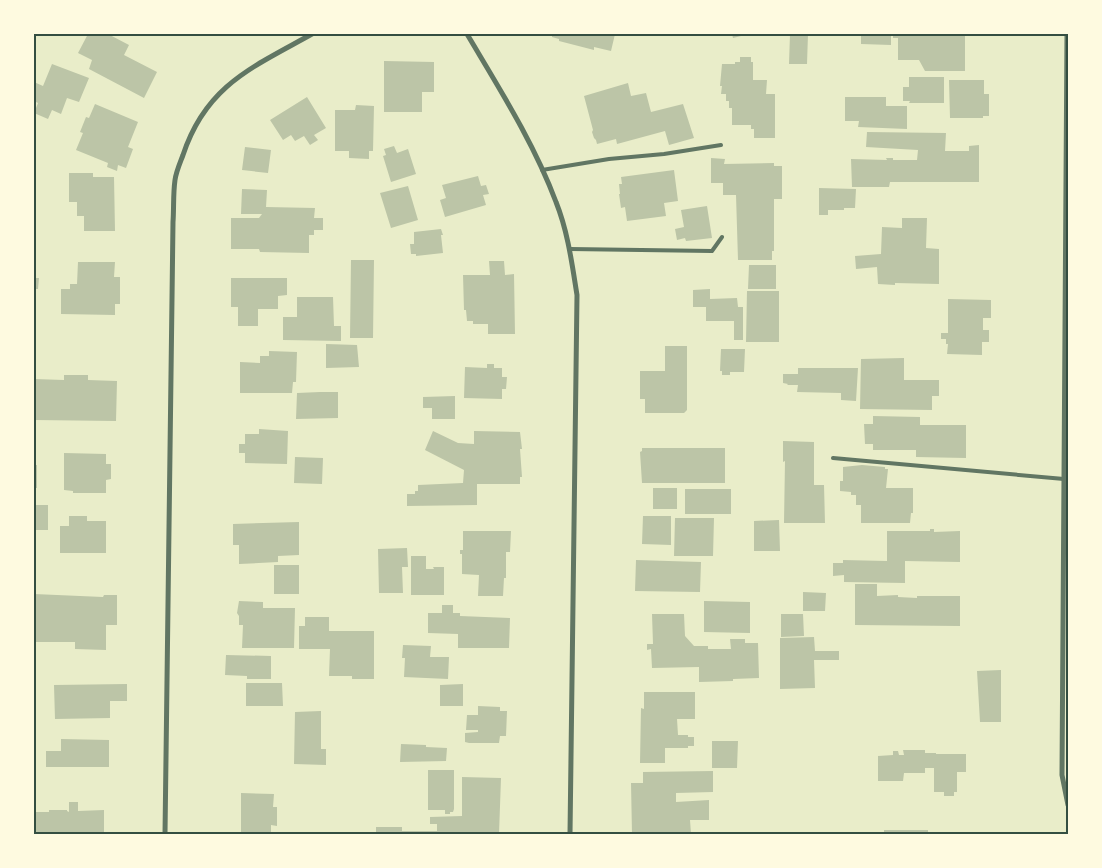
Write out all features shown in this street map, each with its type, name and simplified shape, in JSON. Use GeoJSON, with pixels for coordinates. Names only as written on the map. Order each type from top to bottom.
{"type":"FeatureCollection","features":[{"type":"Feature","properties":{"kind":"street"},"geometry":{"type":"LineString","coordinates":[[165,834],[175,178],[189,136],[204,110],[225,86],[251,68],[312,34]]}},
{"type":"Feature","properties":{"kind":"street"},"geometry":{"type":"LineString","coordinates":[[467,34],[517,120],[557,203],[570,249],[577,295],[570,834]]}},
{"type":"Feature","properties":{"kind":"street"},"geometry":{"type":"LineString","coordinates":[[1067,34],[1062,775],[1068,805]]}},
{"type":"Feature","properties":{"kind":"lane"},"geometry":{"type":"LineString","coordinates":[[542,170],[608,159],[664,154],[721,145]]}},
{"type":"Feature","properties":{"kind":"lane"},"geometry":{"type":"LineString","coordinates":[[570,249],[712,251],[722,237]]}},
{"type":"Feature","properties":{"kind":"lane"},"geometry":{"type":"LineString","coordinates":[[833,458],[1064,479]]}},
{"type":"Feature","properties":{"kind":"building"},"geometry":{"type":"Polygon","coordinates":[[[88,34],[108,34],[129,45],[124,55],[157,72],[144,98],[89,69],[92,60],[78,53],[88,34]]]}},
{"type":"Feature","properties":{"kind":"building"},"geometry":{"type":"Polygon","coordinates":[[[552,34],[615,34],[611,51],[594,47],[594,50],[559,41],[559,39],[552,37],[552,34]]]}},
{"type":"Feature","properties":{"kind":"building"},"geometry":{"type":"Polygon","coordinates":[[[732,34],[749,34],[733,38],[732,34]]]}},
{"type":"Feature","properties":{"kind":"building"},"geometry":{"type":"Polygon","coordinates":[[[790,34],[808,34],[807,64],[789,64],[790,34]]]}},
{"type":"Feature","properties":{"kind":"building"},"geometry":{"type":"Polygon","coordinates":[[[861,34],[891,34],[891,45],[861,44],[861,34]]]}},
{"type":"Feature","properties":{"kind":"building"},"geometry":{"type":"Polygon","coordinates":[[[893,34],[965,34],[965,71],[925,71],[919,60],[898,60],[898,38],[893,38],[893,34]]]}},
{"type":"Feature","properties":{"kind":"building"},"geometry":{"type":"Polygon","coordinates":[[[740,57],[751,57],[751,62],[753,62],[753,80],[767,80],[766,94],[775,94],[775,138],[754,138],[754,129],[751,129],[751,125],[732,125],[732,108],[729,108],[729,101],[726,101],[726,94],[721,94],[722,64],[735,64],[735,62],[740,62],[740,57]]]}},
{"type":"Feature","properties":{"kind":"building"},"geometry":{"type":"Polygon","coordinates":[[[384,61],[434,62],[434,92],[422,92],[422,112],[384,112],[384,61]]]}},
{"type":"Feature","properties":{"kind":"building"},"geometry":{"type":"Polygon","coordinates":[[[52,64],[89,78],[79,102],[67,98],[61,114],[52,110],[48,119],[34,113],[38,103],[34,101],[34,82],[43,86],[52,64]]]}},
{"type":"Feature","properties":{"kind":"building"},"geometry":{"type":"Polygon","coordinates":[[[909,77],[944,77],[944,103],[909,103],[910,101],[903,101],[903,87],[909,87],[909,77]]]}},
{"type":"Feature","properties":{"kind":"building"},"geometry":{"type":"Polygon","coordinates":[[[949,80],[984,80],[984,94],[989,94],[989,116],[983,116],[983,118],[950,118],[949,80]]]}},
{"type":"Feature","properties":{"kind":"building"},"geometry":{"type":"Polygon","coordinates":[[[628,83],[631,96],[646,93],[651,112],[683,104],[694,138],[669,145],[665,131],[617,144],[616,139],[597,144],[592,132],[584,96],[628,83]]]}},
{"type":"Feature","properties":{"kind":"building"},"geometry":{"type":"Polygon","coordinates":[[[307,97],[326,128],[314,135],[318,140],[310,145],[304,136],[295,141],[291,135],[283,140],[270,120],[307,97]]]}},
{"type":"Feature","properties":{"kind":"building"},"geometry":{"type":"Polygon","coordinates":[[[845,97],[886,97],[886,106],[907,106],[907,129],[858,127],[859,121],[845,121],[845,97]]]}},
{"type":"Feature","properties":{"kind":"building"},"geometry":{"type":"Polygon","coordinates":[[[95,104],[138,122],[128,147],[133,149],[126,168],[118,165],[117,171],[107,167],[108,163],[76,150],[83,133],[80,132],[86,117],[89,118],[95,104]]]}},
{"type":"Feature","properties":{"kind":"building"},"geometry":{"type":"Polygon","coordinates":[[[356,105],[374,106],[373,151],[369,151],[369,159],[349,158],[349,151],[335,151],[335,110],[355,110],[356,105]]]}},
{"type":"Feature","properties":{"kind":"building"},"geometry":{"type":"Polygon","coordinates":[[[867,132],[946,133],[945,151],[969,151],[969,146],[979,145],[979,182],[890,182],[889,187],[852,187],[851,159],[887,160],[886,158],[893,158],[893,160],[917,160],[918,150],[866,147],[867,132]]]}},
{"type":"Feature","properties":{"kind":"building"},"geometry":{"type":"Polygon","coordinates":[[[394,146],[397,153],[408,149],[416,174],[391,182],[383,156],[386,155],[384,149],[394,146]]]}},
{"type":"Feature","properties":{"kind":"building"},"geometry":{"type":"Polygon","coordinates":[[[245,147],[271,150],[268,173],[242,170],[245,147]]]}},
{"type":"Feature","properties":{"kind":"building"},"geometry":{"type":"Polygon","coordinates":[[[711,158],[725,159],[724,164],[774,163],[774,166],[782,166],[782,199],[774,199],[774,251],[772,251],[772,260],[738,260],[736,195],[723,195],[723,183],[711,183],[711,158]]]}},
{"type":"Feature","properties":{"kind":"building"},"geometry":{"type":"Polygon","coordinates":[[[674,170],[678,201],[664,203],[666,216],[627,221],[625,207],[621,208],[619,194],[619,184],[622,184],[621,177],[674,170]]]}},
{"type":"Feature","properties":{"kind":"building"},"geometry":{"type":"Polygon","coordinates":[[[69,173],[93,173],[93,177],[114,177],[115,231],[84,231],[84,216],[77,216],[77,202],[69,202],[69,173]]]}},
{"type":"Feature","properties":{"kind":"building"},"geometry":{"type":"Polygon","coordinates":[[[478,176],[481,186],[486,185],[489,194],[483,195],[486,205],[445,217],[440,200],[446,198],[442,185],[478,176]]]}},
{"type":"Feature","properties":{"kind":"building"},"geometry":{"type":"Polygon","coordinates":[[[408,186],[418,220],[391,228],[380,193],[408,186]]]}},
{"type":"Feature","properties":{"kind":"building"},"geometry":{"type":"Polygon","coordinates":[[[819,188],[856,189],[855,208],[828,210],[828,215],[819,215],[819,188]]]}},
{"type":"Feature","properties":{"kind":"building"},"geometry":{"type":"Polygon","coordinates":[[[242,189],[267,190],[266,207],[315,208],[314,218],[323,218],[323,230],[314,230],[314,235],[309,235],[309,253],[260,252],[259,249],[231,249],[231,218],[259,218],[262,214],[241,214],[242,189]]]}},
{"type":"Feature","properties":{"kind":"building"},"geometry":{"type":"Polygon","coordinates":[[[707,206],[712,238],[686,241],[685,238],[677,240],[675,229],[684,227],[681,210],[707,206]]]}},
{"type":"Feature","properties":{"kind":"building"},"geometry":{"type":"Polygon","coordinates":[[[902,218],[927,218],[926,248],[939,249],[939,284],[878,284],[877,267],[856,269],[855,256],[881,254],[882,227],[902,228],[902,218]]]}},
{"type":"Feature","properties":{"kind":"building"},"geometry":{"type":"Polygon","coordinates":[[[441,229],[443,253],[416,256],[416,254],[411,254],[410,244],[414,244],[414,232],[441,229]]]}},
{"type":"Feature","properties":{"kind":"building"},"geometry":{"type":"Polygon","coordinates":[[[351,260],[374,260],[373,338],[350,338],[351,260]]]}},
{"type":"Feature","properties":{"kind":"building"},"geometry":{"type":"Polygon","coordinates":[[[489,261],[504,261],[505,275],[514,274],[515,334],[488,334],[488,324],[473,324],[473,321],[467,321],[466,310],[464,310],[463,275],[490,275],[489,261]]]}},
{"type":"Feature","properties":{"kind":"building"},"geometry":{"type":"Polygon","coordinates":[[[78,262],[115,262],[114,277],[120,277],[120,304],[115,304],[115,315],[61,314],[61,289],[70,289],[70,284],[77,284],[78,262]]]}},
{"type":"Feature","properties":{"kind":"building"},"geometry":{"type":"Polygon","coordinates":[[[749,265],[776,265],[776,289],[748,289],[749,265]]]}},
{"type":"Feature","properties":{"kind":"building"},"geometry":{"type":"Polygon","coordinates":[[[34,278],[39,278],[38,289],[34,289],[34,278]]]}},
{"type":"Feature","properties":{"kind":"building"},"geometry":{"type":"Polygon","coordinates":[[[231,278],[287,278],[287,295],[278,296],[278,309],[258,309],[258,326],[238,326],[238,307],[231,307],[231,278]]]}},
{"type":"Feature","properties":{"kind":"building"},"geometry":{"type":"Polygon","coordinates":[[[710,289],[710,299],[737,298],[738,307],[743,307],[743,340],[734,340],[734,321],[706,321],[706,307],[693,307],[693,290],[710,289]]]}},
{"type":"Feature","properties":{"kind":"building"},"geometry":{"type":"Polygon","coordinates":[[[747,291],[779,291],[779,342],[746,342],[747,291]]]}},
{"type":"Feature","properties":{"kind":"building"},"geometry":{"type":"Polygon","coordinates":[[[297,297],[333,297],[334,326],[341,326],[341,341],[283,340],[283,317],[297,317],[297,297]]]}},
{"type":"Feature","properties":{"kind":"building"},"geometry":{"type":"Polygon","coordinates":[[[948,299],[991,300],[991,318],[983,318],[983,330],[989,330],[989,342],[982,342],[982,355],[947,354],[948,344],[946,344],[946,339],[941,339],[941,333],[948,333],[948,299]]]}},
{"type":"Feature","properties":{"kind":"building"},"geometry":{"type":"Polygon","coordinates":[[[326,344],[357,345],[359,367],[326,368],[326,344]]]}},
{"type":"Feature","properties":{"kind":"building"},"geometry":{"type":"Polygon","coordinates":[[[665,346],[687,346],[687,410],[684,413],[645,413],[645,399],[640,399],[640,371],[665,371],[665,346]]]}},
{"type":"Feature","properties":{"kind":"building"},"geometry":{"type":"Polygon","coordinates":[[[721,349],[745,349],[744,372],[730,372],[730,375],[722,375],[722,371],[720,371],[721,349]]]}},
{"type":"Feature","properties":{"kind":"building"},"geometry":{"type":"Polygon","coordinates":[[[269,351],[297,352],[296,382],[293,382],[292,393],[240,393],[240,362],[260,363],[260,356],[269,356],[269,351]]]}},
{"type":"Feature","properties":{"kind":"building"},"geometry":{"type":"Polygon","coordinates":[[[904,358],[904,380],[939,380],[939,396],[932,396],[932,410],[860,409],[861,359],[904,358]]]}},
{"type":"Feature","properties":{"kind":"building"},"geometry":{"type":"Polygon","coordinates":[[[487,364],[494,364],[494,368],[502,368],[502,377],[507,377],[506,389],[502,389],[502,399],[464,398],[465,367],[487,368],[487,364]]]}},
{"type":"Feature","properties":{"kind":"building"},"geometry":{"type":"Polygon","coordinates":[[[798,368],[858,368],[856,401],[841,400],[841,393],[797,392],[798,385],[783,383],[783,374],[798,374],[798,368]]]}},
{"type":"Feature","properties":{"kind":"building"},"geometry":{"type":"Polygon","coordinates":[[[64,375],[88,375],[88,380],[117,381],[116,421],[34,420],[34,379],[64,380],[64,375]]]}},
{"type":"Feature","properties":{"kind":"building"},"geometry":{"type":"Polygon","coordinates":[[[338,392],[338,418],[296,419],[297,393],[338,392]]]}},
{"type":"Feature","properties":{"kind":"building"},"geometry":{"type":"Polygon","coordinates":[[[455,396],[455,419],[432,419],[432,408],[423,408],[423,397],[455,396]]]}},
{"type":"Feature","properties":{"kind":"building"},"geometry":{"type":"Polygon","coordinates":[[[873,416],[920,417],[920,425],[966,425],[966,458],[916,457],[916,450],[873,450],[873,444],[865,444],[864,424],[873,424],[873,416]]]}},
{"type":"Feature","properties":{"kind":"building"},"geometry":{"type":"Polygon","coordinates":[[[259,429],[288,431],[287,464],[245,463],[245,453],[239,453],[239,444],[245,444],[245,434],[259,434],[259,429]]]}},
{"type":"Feature","properties":{"kind":"building"},"geometry":{"type":"Polygon","coordinates":[[[433,431],[458,443],[474,444],[474,431],[520,432],[522,477],[520,477],[520,484],[477,484],[477,505],[407,506],[407,494],[415,494],[415,491],[418,491],[418,485],[463,483],[464,470],[425,450],[433,431]]]}},
{"type":"Feature","properties":{"kind":"building"},"geometry":{"type":"Polygon","coordinates":[[[783,441],[814,442],[814,485],[824,485],[825,523],[784,523],[785,461],[783,462],[783,441]]]}},
{"type":"Feature","properties":{"kind":"building"},"geometry":{"type":"Polygon","coordinates":[[[642,448],[725,448],[725,483],[642,483],[640,452],[642,448]]]}},
{"type":"Feature","properties":{"kind":"building"},"geometry":{"type":"Polygon","coordinates":[[[64,453],[106,454],[106,464],[111,464],[111,479],[106,480],[106,493],[73,493],[73,491],[64,490],[64,453]]]}},
{"type":"Feature","properties":{"kind":"building"},"geometry":{"type":"Polygon","coordinates":[[[295,457],[323,458],[322,484],[294,483],[295,457]]]}},
{"type":"Feature","properties":{"kind":"building"},"geometry":{"type":"Polygon","coordinates":[[[34,465],[37,465],[37,488],[34,488],[34,465]]]}},
{"type":"Feature","properties":{"kind":"building"},"geometry":{"type":"Polygon","coordinates":[[[862,465],[885,467],[885,469],[888,469],[886,488],[913,488],[913,513],[911,513],[910,523],[861,523],[861,505],[856,505],[856,495],[851,495],[851,492],[840,491],[840,481],[843,481],[843,467],[862,465]]]}},
{"type":"Feature","properties":{"kind":"building"},"geometry":{"type":"Polygon","coordinates":[[[653,488],[677,488],[677,509],[653,509],[653,488]]]}},
{"type":"Feature","properties":{"kind":"building"},"geometry":{"type":"Polygon","coordinates":[[[685,489],[731,489],[731,514],[685,514],[685,489]]]}},
{"type":"Feature","properties":{"kind":"building"},"geometry":{"type":"Polygon","coordinates":[[[34,505],[48,505],[48,530],[34,530],[34,505]]]}},
{"type":"Feature","properties":{"kind":"building"},"geometry":{"type":"Polygon","coordinates":[[[69,516],[87,516],[87,521],[106,521],[106,553],[60,553],[60,526],[69,526],[69,516]]]}},
{"type":"Feature","properties":{"kind":"building"},"geometry":{"type":"Polygon","coordinates":[[[643,516],[671,516],[671,545],[642,544],[643,516]]]}},
{"type":"Feature","properties":{"kind":"building"},"geometry":{"type":"Polygon","coordinates":[[[675,518],[714,518],[713,556],[674,556],[675,518]]]}},
{"type":"Feature","properties":{"kind":"building"},"geometry":{"type":"Polygon","coordinates":[[[779,520],[780,551],[754,551],[754,521],[779,520]]]}},
{"type":"Feature","properties":{"kind":"building"},"geometry":{"type":"Polygon","coordinates":[[[299,522],[299,555],[278,556],[278,562],[239,564],[239,545],[233,545],[233,524],[299,522]]]}},
{"type":"Feature","properties":{"kind":"building"},"geometry":{"type":"Polygon","coordinates":[[[930,529],[934,529],[934,532],[960,531],[960,562],[905,561],[905,583],[844,582],[844,575],[833,576],[833,563],[843,563],[843,560],[887,561],[887,531],[930,531],[930,529]]]}},
{"type":"Feature","properties":{"kind":"building"},"geometry":{"type":"Polygon","coordinates":[[[463,531],[511,531],[510,552],[506,552],[506,578],[504,578],[503,596],[478,596],[479,575],[462,574],[462,554],[460,554],[460,550],[463,550],[463,531]]]}},
{"type":"Feature","properties":{"kind":"building"},"geometry":{"type":"Polygon","coordinates":[[[407,548],[408,567],[402,567],[403,593],[379,593],[378,549],[407,548]]]}},
{"type":"Feature","properties":{"kind":"building"},"geometry":{"type":"Polygon","coordinates":[[[411,556],[426,556],[426,569],[444,567],[444,595],[411,595],[411,556]]]}},
{"type":"Feature","properties":{"kind":"building"},"geometry":{"type":"Polygon","coordinates":[[[636,560],[701,562],[700,592],[635,591],[636,560]]]}},
{"type":"Feature","properties":{"kind":"building"},"geometry":{"type":"Polygon","coordinates":[[[274,565],[299,565],[299,594],[274,594],[274,565]]]}},
{"type":"Feature","properties":{"kind":"building"},"geometry":{"type":"Polygon","coordinates":[[[855,584],[877,584],[877,596],[898,595],[898,597],[917,598],[917,596],[960,596],[960,626],[855,625],[855,584]]]}},
{"type":"Feature","properties":{"kind":"building"},"geometry":{"type":"Polygon","coordinates":[[[803,592],[826,593],[825,611],[803,611],[803,592]]]}},
{"type":"Feature","properties":{"kind":"building"},"geometry":{"type":"Polygon","coordinates":[[[34,594],[103,597],[104,595],[117,595],[117,625],[106,625],[106,650],[75,649],[75,642],[34,642],[34,594]]]}},
{"type":"Feature","properties":{"kind":"building"},"geometry":{"type":"Polygon","coordinates":[[[239,601],[263,602],[263,608],[295,608],[294,648],[242,648],[243,625],[239,625],[237,613],[239,601]]]}},
{"type":"Feature","properties":{"kind":"building"},"geometry":{"type":"Polygon","coordinates":[[[704,601],[750,602],[750,633],[704,632],[704,601]]]}},
{"type":"Feature","properties":{"kind":"building"},"geometry":{"type":"Polygon","coordinates":[[[442,605],[453,605],[453,613],[460,613],[460,616],[510,618],[509,648],[458,648],[458,634],[428,633],[428,613],[442,613],[442,605]]]}},
{"type":"Feature","properties":{"kind":"building"},"geometry":{"type":"Polygon","coordinates":[[[652,614],[684,614],[685,636],[694,646],[708,646],[708,649],[731,649],[730,639],[745,639],[745,643],[758,643],[759,678],[699,682],[699,667],[652,668],[651,649],[647,650],[647,644],[653,644],[652,614]]]}},
{"type":"Feature","properties":{"kind":"building"},"geometry":{"type":"Polygon","coordinates":[[[781,614],[803,614],[804,636],[781,637],[781,614]]]}},
{"type":"Feature","properties":{"kind":"building"},"geometry":{"type":"Polygon","coordinates":[[[305,617],[329,617],[329,631],[374,631],[374,679],[352,679],[352,676],[329,676],[330,649],[299,649],[299,626],[305,626],[305,617]]]}},
{"type":"Feature","properties":{"kind":"building"},"geometry":{"type":"Polygon","coordinates":[[[814,637],[815,651],[839,651],[839,660],[814,660],[815,688],[780,689],[780,638],[814,637]]]}},
{"type":"Feature","properties":{"kind":"building"},"geometry":{"type":"Polygon","coordinates":[[[403,645],[431,646],[430,657],[449,657],[448,679],[404,677],[405,658],[402,658],[403,645]]]}},
{"type":"Feature","properties":{"kind":"building"},"geometry":{"type":"Polygon","coordinates":[[[226,655],[271,656],[271,679],[247,679],[247,676],[225,675],[226,655]]]}},
{"type":"Feature","properties":{"kind":"building"},"geometry":{"type":"Polygon","coordinates":[[[1001,670],[1001,722],[980,722],[977,671],[1001,670]]]}},
{"type":"Feature","properties":{"kind":"building"},"geometry":{"type":"Polygon","coordinates":[[[246,683],[282,683],[283,706],[246,706],[246,683]]]}},
{"type":"Feature","properties":{"kind":"building"},"geometry":{"type":"Polygon","coordinates":[[[127,684],[127,701],[110,701],[110,718],[55,719],[54,685],[127,684]]]}},
{"type":"Feature","properties":{"kind":"building"},"geometry":{"type":"Polygon","coordinates":[[[463,684],[463,706],[440,706],[440,685],[463,684]]]}},
{"type":"Feature","properties":{"kind":"building"},"geometry":{"type":"Polygon","coordinates":[[[644,692],[695,692],[695,719],[677,719],[678,735],[694,737],[694,746],[688,746],[688,748],[665,748],[665,763],[640,763],[641,708],[644,709],[644,692]]]}},
{"type":"Feature","properties":{"kind":"building"},"geometry":{"type":"Polygon","coordinates":[[[478,706],[500,707],[500,711],[507,711],[506,736],[500,736],[499,743],[465,742],[465,733],[478,732],[478,730],[466,730],[467,715],[478,715],[478,706]]]}},
{"type":"Feature","properties":{"kind":"building"},"geometry":{"type":"Polygon","coordinates":[[[321,711],[321,749],[326,749],[326,765],[294,764],[295,712],[321,711]]]}},
{"type":"Feature","properties":{"kind":"building"},"geometry":{"type":"Polygon","coordinates":[[[61,739],[109,740],[109,767],[46,767],[46,751],[61,751],[61,739]]]}},
{"type":"Feature","properties":{"kind":"building"},"geometry":{"type":"Polygon","coordinates":[[[712,741],[738,741],[737,768],[712,768],[712,741]]]}},
{"type":"Feature","properties":{"kind":"building"},"geometry":{"type":"Polygon","coordinates":[[[401,744],[447,748],[446,761],[400,762],[401,744]]]}},
{"type":"Feature","properties":{"kind":"building"},"geometry":{"type":"Polygon","coordinates":[[[903,750],[925,750],[925,753],[936,754],[966,754],[966,772],[957,772],[957,792],[954,792],[954,796],[944,796],[944,792],[934,792],[934,768],[925,768],[925,773],[904,773],[903,781],[878,781],[878,756],[893,755],[893,751],[898,751],[899,755],[904,755],[903,750]]]}},
{"type":"Feature","properties":{"kind":"building"},"geometry":{"type":"Polygon","coordinates":[[[428,770],[454,770],[454,809],[450,814],[445,814],[445,810],[428,810],[428,770]]]}},
{"type":"Feature","properties":{"kind":"building"},"geometry":{"type":"Polygon","coordinates":[[[713,771],[713,792],[676,793],[676,802],[709,800],[709,820],[690,820],[691,834],[632,834],[631,783],[643,783],[643,772],[713,771]]]}},
{"type":"Feature","properties":{"kind":"building"},"geometry":{"type":"Polygon","coordinates":[[[462,777],[501,778],[499,834],[376,834],[376,827],[402,827],[402,831],[437,831],[437,824],[430,824],[430,817],[462,816],[462,777]]]}},
{"type":"Feature","properties":{"kind":"building"},"geometry":{"type":"Polygon","coordinates":[[[241,793],[274,794],[273,807],[277,807],[277,826],[271,825],[271,834],[241,834],[241,793]]]}},
{"type":"Feature","properties":{"kind":"building"},"geometry":{"type":"Polygon","coordinates":[[[69,802],[78,802],[78,811],[104,810],[104,834],[34,834],[34,812],[67,810],[69,812],[69,802]]]}},
{"type":"Feature","properties":{"kind":"building"},"geometry":{"type":"Polygon","coordinates":[[[884,830],[928,830],[928,834],[884,834],[884,830]]]}}]}
